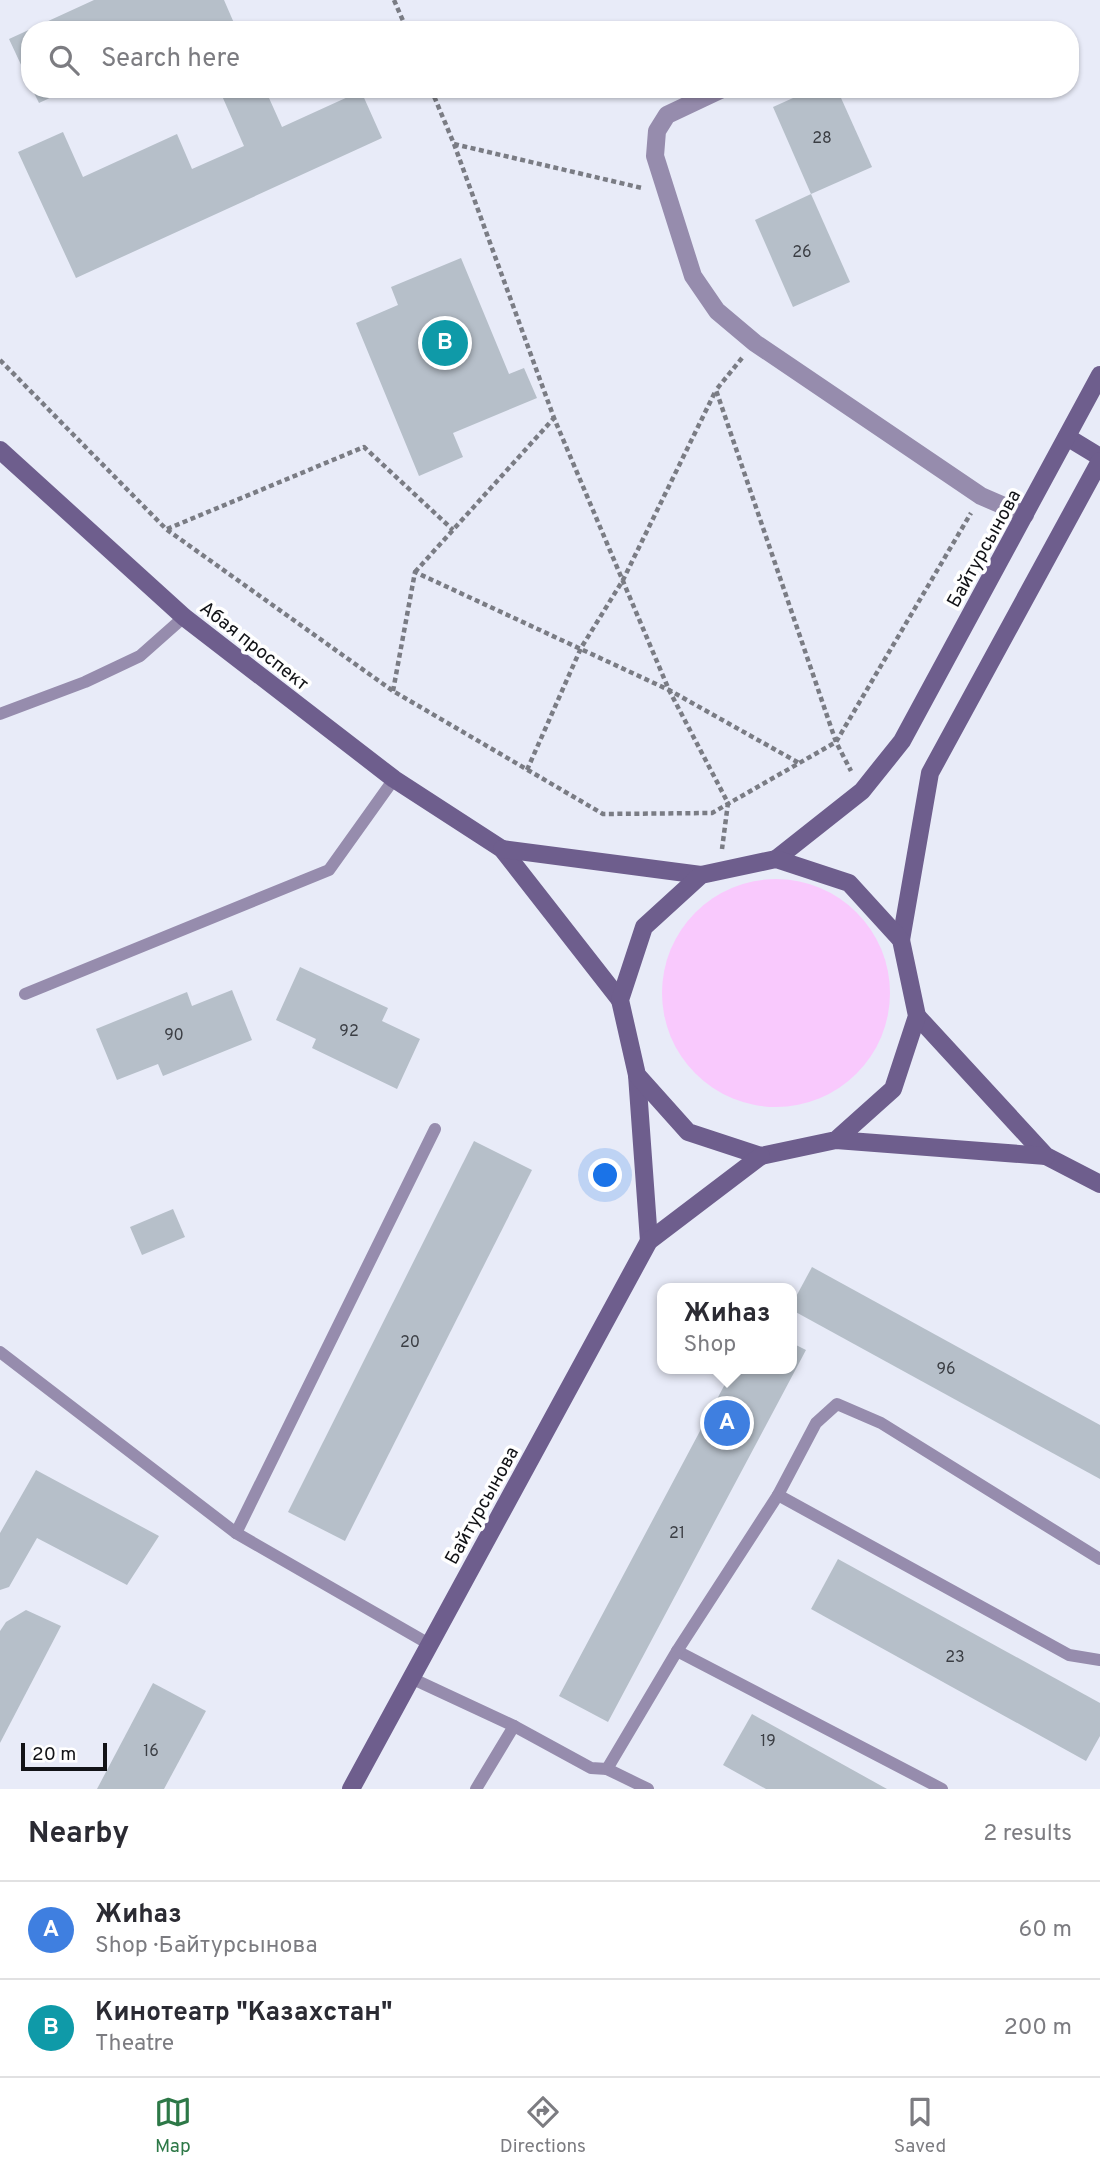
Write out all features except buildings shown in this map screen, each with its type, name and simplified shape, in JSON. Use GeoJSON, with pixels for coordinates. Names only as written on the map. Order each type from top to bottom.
{"type":"FeatureCollection","features":[{"type":"Feature","properties":{"kind":"street"},"geometry":{"type":"LineString","coordinates":[[703,98],[667,115],[657,131],[655,156],[693,276],[717,311],[755,343],[981,496],[1025,515]]}},
{"type":"Feature","properties":{"kind":"street","name":"Байтурсынова"},"geometry":{"type":"LineString","coordinates":[[776,859],[862,791],[902,741],[1100,375]]}},
{"type":"Feature","properties":{"kind":"street"},"geometry":{"type":"LineString","coordinates":[[836,1140],[893,1088],[917,1016],[901,940],[930,773],[1100,459],[1067,437]]}},
{"type":"Feature","properties":{"kind":"street","name":"Абая проспект"},"geometry":{"type":"LineString","coordinates":[[0,450],[184,617],[394,779],[502,849]]}},
{"type":"Feature","properties":{"kind":"street"},"geometry":{"type":"LineString","coordinates":[[502,849],[701,875],[776,859],[849,883],[901,940]]}},
{"type":"Feature","properties":{"kind":"street"},"geometry":{"type":"LineString","coordinates":[[502,849],[620,1000],[636,1075],[649,1241]]}},
{"type":"Feature","properties":{"kind":"street"},"geometry":{"type":"LineString","coordinates":[[620,1000],[644,926],[701,875]]}},
{"type":"Feature","properties":{"kind":"street"},"geometry":{"type":"LineString","coordinates":[[917,1016],[1046,1156],[1100,1184]]}},
{"type":"Feature","properties":{"kind":"street"},"geometry":{"type":"LineString","coordinates":[[636,1075],[688,1132],[761,1156]]}},
{"type":"Feature","properties":{"kind":"street"},"geometry":{"type":"LineString","coordinates":[[649,1241],[761,1156],[836,1140],[1046,1156]]}},
{"type":"Feature","properties":{"kind":"street","name":"Байтурсынова"},"geometry":{"type":"LineString","coordinates":[[351,1789],[649,1241]]}},
{"type":"Feature","properties":{"kind":"lane"},"geometry":{"type":"LineString","coordinates":[[0,714],[85,682],[140,656],[184,617]]}},
{"type":"Feature","properties":{"kind":"lane"},"geometry":{"type":"LineString","coordinates":[[25,994],[329,870],[394,779]]}},
{"type":"Feature","properties":{"kind":"lane"},"geometry":{"type":"LineString","coordinates":[[236,1533],[435,1129]]}},
{"type":"Feature","properties":{"kind":"lane"},"geometry":{"type":"LineString","coordinates":[[2,1356],[236,1533],[429,1644]]}},
{"type":"Feature","properties":{"kind":"lane"},"geometry":{"type":"LineString","coordinates":[[607,1769],[677,1651],[778,1495],[816,1423],[837,1404],[881,1423],[1100,1559]]}},
{"type":"Feature","properties":{"kind":"lane"},"geometry":{"type":"LineString","coordinates":[[778,1495],[1069,1655],[1100,1661]]}},
{"type":"Feature","properties":{"kind":"lane"},"geometry":{"type":"LineString","coordinates":[[677,1651],[942,1789]]}},
{"type":"Feature","properties":{"kind":"lane"},"geometry":{"type":"LineString","coordinates":[[411,1678],[514,1726],[591,1768],[607,1769],[648,1789]]}},
{"type":"Feature","properties":{"kind":"lane"},"geometry":{"type":"LineString","coordinates":[[476,1789],[514,1726]]}},
{"type":"Feature","properties":{"kind":"path"},"geometry":{"type":"LineString","coordinates":[[394,0],[403,21]]}},
{"type":"Feature","properties":{"kind":"path"},"geometry":{"type":"LineString","coordinates":[[435,98],[554,418],[669,690],[728,803],[720,871]]}},
{"type":"Feature","properties":{"kind":"path"},"geometry":{"type":"LineString","coordinates":[[454,144],[667,194]]}},
{"type":"Feature","properties":{"kind":"path"},"geometry":{"type":"LineString","coordinates":[[527,770],[581,649],[623,580],[716,390],[755,343]]}},
{"type":"Feature","properties":{"kind":"path"},"geometry":{"type":"LineString","coordinates":[[0,360],[166,529],[393,691],[603,814],[712,813],[836,742],[981,496]]}},
{"type":"Feature","properties":{"kind":"path"},"geometry":{"type":"LineString","coordinates":[[716,390],[836,742],[862,791]]}},
{"type":"Feature","properties":{"kind":"path"},"geometry":{"type":"LineString","coordinates":[[393,691],[415,572],[554,418]]}},
{"type":"Feature","properties":{"kind":"path"},"geometry":{"type":"LineString","coordinates":[[166,529],[364,447],[453,530]]}},
{"type":"Feature","properties":{"kind":"path"},"geometry":{"type":"LineString","coordinates":[[415,572],[669,690],[799,763]]}},
{"type":"Feature","properties":{"kind":"shaded area"},"geometry":{"type":"Polygon","coordinates":[[[776,879],[809,884],[830,893],[848,905],[864,921],[885,960],[890,993],[885,1026],[876,1047],[864,1065],[848,1081],[809,1102],[776,1107],[743,1102],[722,1093],[704,1081],[688,1065],[667,1026],[662,993],[667,960],[676,939],[688,921],[704,905],[743,884],[776,879]]]}},
{"type":"Feature","properties":{"kind":"place","name":"Кинотеатр \"Казахстан\""},"geometry":{"type":"Point","coordinates":[445,343]}},
{"type":"Feature","properties":{"kind":"place","name":"Жиһаз"},"geometry":{"type":"Point","coordinates":[727,1423]}}]}
